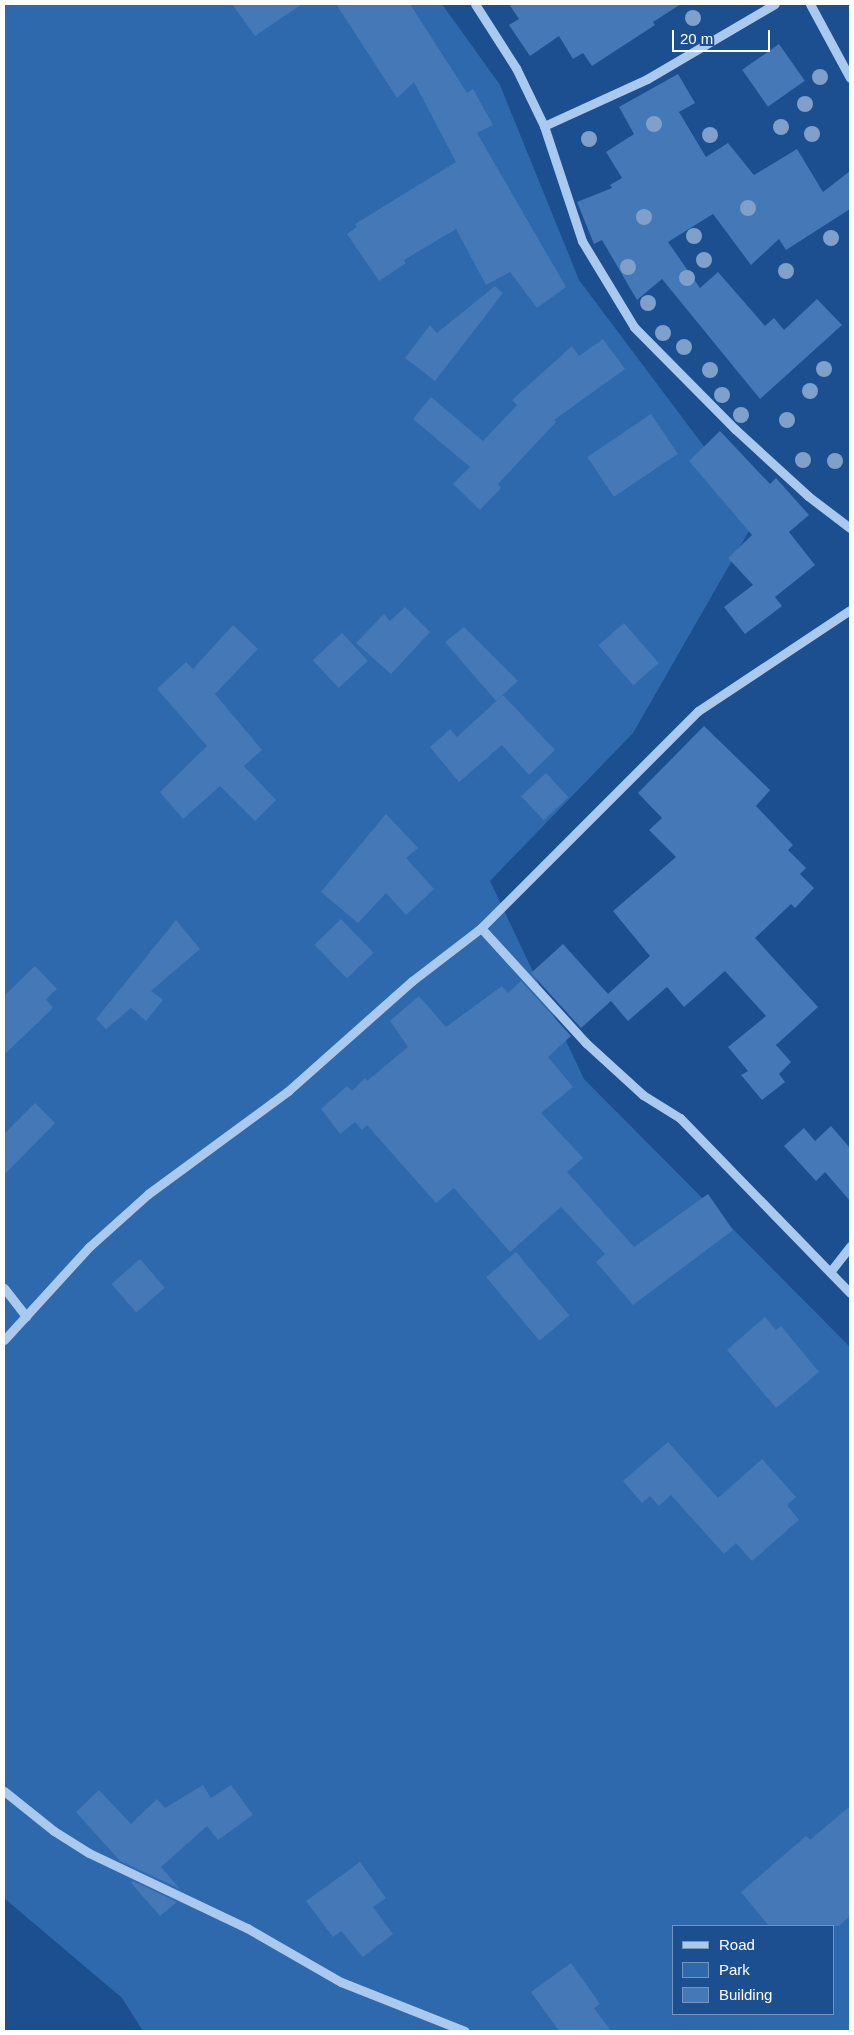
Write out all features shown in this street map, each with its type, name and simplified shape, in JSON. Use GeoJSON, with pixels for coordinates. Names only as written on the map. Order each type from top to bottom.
{"type":"FeatureCollection","features":[{"type":"Feature","properties":{"kind":"street"},"geometry":{"type":"LineString","coordinates":[[475,4],[516,68],[544,126],[582,241],[634,327],[735,429],[808,496],[850,528]]}},
{"type":"Feature","properties":{"kind":"street"},"geometry":{"type":"LineString","coordinates":[[544,126],[647,79],[775,4]]}},
{"type":"Feature","properties":{"kind":"street"},"geometry":{"type":"LineString","coordinates":[[810,4],[850,78]]}},
{"type":"Feature","properties":{"kind":"street"},"geometry":{"type":"LineString","coordinates":[[4,1340],[89,1247],[148,1194],[288,1091],[412,981],[481,928],[698,711],[850,610]]}},
{"type":"Feature","properties":{"kind":"street"},"geometry":{"type":"LineString","coordinates":[[481,928],[586,1043],[643,1095],[680,1118],[850,1293]]}},
{"type":"Feature","properties":{"kind":"street"},"geometry":{"type":"LineString","coordinates":[[830,1272],[850,1246]]}},
{"type":"Feature","properties":{"kind":"street"},"geometry":{"type":"LineString","coordinates":[[4,1288],[26,1316]]}},
{"type":"Feature","properties":{"kind":"street"},"geometry":{"type":"LineString","coordinates":[[4,1790],[54,1831],[89,1853],[247,1928],[341,1982],[465,2031]]}},
{"type":"Feature","properties":{"kind":"green space"},"geometry":{"type":"Polygon","coordinates":[[[4,4],[442,4],[500,85],[579,280],[757,517],[633,733],[490,881],[584,1079],[850,1347],[850,2031],[143,2031],[122,1998],[4,1898],[4,4]]]}},
{"type":"Feature","properties":{"kind":"building"},"geometry":{"type":"Polygon","coordinates":[[[232,4],[302,4],[255,36],[232,4]]]}},
{"type":"Feature","properties":{"kind":"building"},"geometry":{"type":"Polygon","coordinates":[[[336,4],[410,4],[467,93],[473,89],[493,125],[477,133],[566,287],[537,308],[510,272],[486,285],[456,229],[404,260],[406,263],[379,281],[347,234],[357,227],[355,224],[456,162],[414,82],[397,98],[336,4]]]}},
{"type":"Feature","properties":{"kind":"building"},"geometry":{"type":"Polygon","coordinates":[[[509,4],[681,4],[653,22],[655,25],[592,66],[583,53],[573,59],[559,36],[530,56],[509,25],[519,19],[509,4]]]}},
{"type":"Feature","properties":{"kind":"building"},"geometry":{"type":"Polygon","coordinates":[[[779,44],[805,81],[768,107],[742,70],[779,44]]]}},
{"type":"Feature","properties":{"kind":"building"},"geometry":{"type":"Polygon","coordinates":[[[678,74],[695,103],[679,112],[706,157],[728,143],[754,175],[797,149],[823,192],[850,171],[850,209],[786,250],[779,239],[751,265],[713,214],[668,242],[700,288],[718,272],[765,326],[774,318],[784,330],[817,299],[842,325],[760,399],[662,279],[637,300],[602,240],[594,244],[577,202],[612,188],[610,185],[622,178],[606,152],[634,134],[619,107],[678,74]]]}},
{"type":"Feature","properties":{"kind":"building"},"geometry":{"type":"Polygon","coordinates":[[[495,286],[503,293],[435,381],[405,358],[430,325],[437,333],[495,286]]]}},
{"type":"Feature","properties":{"kind":"building"},"geometry":{"type":"Polygon","coordinates":[[[603,339],[625,369],[554,420],[556,422],[498,484],[501,488],[480,510],[453,484],[470,467],[413,419],[431,397],[483,441],[517,405],[512,400],[572,346],[579,356],[603,339]]]}},
{"type":"Feature","properties":{"kind":"building"},"geometry":{"type":"Polygon","coordinates":[[[651,414],[678,454],[614,497],[587,457],[651,414]]]}},
{"type":"Feature","properties":{"kind":"building"},"geometry":{"type":"Polygon","coordinates":[[[720,431],[770,484],[776,478],[809,515],[789,532],[815,565],[775,597],[782,606],[745,634],[724,607],[753,585],[728,558],[752,535],[689,461],[720,431]]]}},
{"type":"Feature","properties":{"kind":"building"},"geometry":{"type":"Polygon","coordinates":[[[405,607],[430,632],[391,674],[356,643],[384,614],[390,621],[405,607]]]}},
{"type":"Feature","properties":{"kind":"building"},"geometry":{"type":"Polygon","coordinates":[[[624,623],[659,663],[633,685],[598,645],[624,623]]]}},
{"type":"Feature","properties":{"kind":"building"},"geometry":{"type":"Polygon","coordinates":[[[233,625],[258,649],[215,694],[262,750],[244,766],[276,800],[255,821],[220,786],[183,819],[160,792],[207,746],[157,689],[186,662],[193,669],[233,625]]]}},
{"type":"Feature","properties":{"kind":"building"},"geometry":{"type":"Polygon","coordinates":[[[464,627],[518,681],[496,701],[445,642],[464,627]]]}},
{"type":"Feature","properties":{"kind":"building"},"geometry":{"type":"Polygon","coordinates":[[[342,633],[368,661],[339,688],[313,660],[342,633]]]}},
{"type":"Feature","properties":{"kind":"building"},"geometry":{"type":"Polygon","coordinates":[[[503,695],[555,750],[529,775],[502,745],[459,782],[430,747],[450,729],[457,737],[503,695]]]}},
{"type":"Feature","properties":{"kind":"building"},"geometry":{"type":"Polygon","coordinates":[[[704,726],[770,790],[756,806],[793,845],[788,850],[806,868],[800,874],[814,888],[795,908],[791,904],[755,938],[818,1007],[776,1045],[791,1062],[779,1074],[785,1082],[762,1100],[741,1075],[748,1071],[728,1047],[766,1016],[725,971],[684,1007],[667,987],[628,1021],[611,1001],[581,1028],[531,973],[563,944],[608,994],[650,956],[613,911],[676,857],[649,830],[662,818],[638,793],[704,726]]]}},
{"type":"Feature","properties":{"kind":"building"},"geometry":{"type":"Polygon","coordinates":[[[546,773],[569,797],[544,820],[521,796],[546,773]]]}},
{"type":"Feature","properties":{"kind":"building"},"geometry":{"type":"Polygon","coordinates":[[[386,814],[418,848],[406,858],[434,889],[406,915],[386,893],[358,923],[321,892],[386,814]]]}},
{"type":"Feature","properties":{"kind":"building"},"geometry":{"type":"Polygon","coordinates":[[[341,919],[374,953],[347,979],[314,945],[341,919]]]}},
{"type":"Feature","properties":{"kind":"building"},"geometry":{"type":"Polygon","coordinates":[[[176,920],[200,949],[151,991],[163,1000],[146,1021],[131,1008],[106,1029],[96,1019],[176,920]]]}},
{"type":"Feature","properties":{"kind":"building"},"geometry":{"type":"Polygon","coordinates":[[[35,966],[57,989],[46,999],[53,1008],[4,1055],[4,996],[35,966]]]}},
{"type":"Feature","properties":{"kind":"building"},"geometry":{"type":"Polygon","coordinates":[[[521,981],[571,1036],[548,1057],[573,1087],[541,1113],[583,1158],[567,1172],[634,1247],[708,1194],[733,1230],[633,1305],[596,1262],[605,1254],[561,1207],[510,1252],[454,1188],[436,1203],[367,1125],[362,1130],[355,1122],[340,1134],[321,1109],[347,1086],[352,1091],[365,1078],[367,1081],[408,1047],[390,1021],[419,996],[446,1027],[502,986],[508,993],[521,981]]]}},
{"type":"Feature","properties":{"kind":"building"},"geometry":{"type":"Polygon","coordinates":[[[35,1103],[55,1123],[4,1175],[4,1134],[35,1103]]]}},
{"type":"Feature","properties":{"kind":"building"},"geometry":{"type":"Polygon","coordinates":[[[831,1126],[850,1148],[850,1201],[825,1172],[816,1181],[784,1146],[804,1128],[815,1141],[831,1126]]]}},
{"type":"Feature","properties":{"kind":"building"},"geometry":{"type":"Polygon","coordinates":[[[516,1252],[569,1316],[539,1341],[486,1277],[516,1252]]]}},
{"type":"Feature","properties":{"kind":"building"},"geometry":{"type":"Polygon","coordinates":[[[140,1259],[165,1288],[136,1313],[111,1284],[140,1259]]]}},
{"type":"Feature","properties":{"kind":"building"},"geometry":{"type":"Polygon","coordinates":[[[765,1317],[776,1330],[781,1326],[819,1372],[776,1408],[727,1350],[765,1317]]]}},
{"type":"Feature","properties":{"kind":"building"},"geometry":{"type":"Polygon","coordinates":[[[668,1442],[718,1498],[762,1459],[796,1497],[787,1505],[799,1520],[752,1561],[736,1543],[724,1554],[671,1495],[659,1506],[650,1496],[642,1503],[623,1481],[668,1442]]]}},
{"type":"Feature","properties":{"kind":"building"},"geometry":{"type":"Polygon","coordinates":[[[203,1785],[211,1798],[231,1785],[253,1815],[218,1840],[207,1826],[161,1867],[180,1889],[120,1861],[76,1812],[99,1790],[131,1824],[157,1799],[165,1808],[203,1785]]]}},
{"type":"Feature","properties":{"kind":"building"},"geometry":{"type":"Polygon","coordinates":[[[850,1806],[850,1916],[839,1926],[768,1925],[741,1892],[806,1836],[810,1840],[850,1806]]]}},
{"type":"Feature","properties":{"kind":"building"},"geometry":{"type":"Polygon","coordinates":[[[360,1862],[386,1898],[373,1907],[393,1934],[363,1957],[341,1931],[333,1937],[306,1901],[360,1862]]]}},
{"type":"Feature","properties":{"kind":"building"},"geometry":{"type":"Polygon","coordinates":[[[133,1881],[177,1902],[160,1916],[131,1883],[133,1881]]]}},
{"type":"Feature","properties":{"kind":"building"},"geometry":{"type":"Polygon","coordinates":[[[571,1963],[600,2004],[594,2008],[611,2031],[559,2031],[531,1992],[571,1963]]]}}]}
